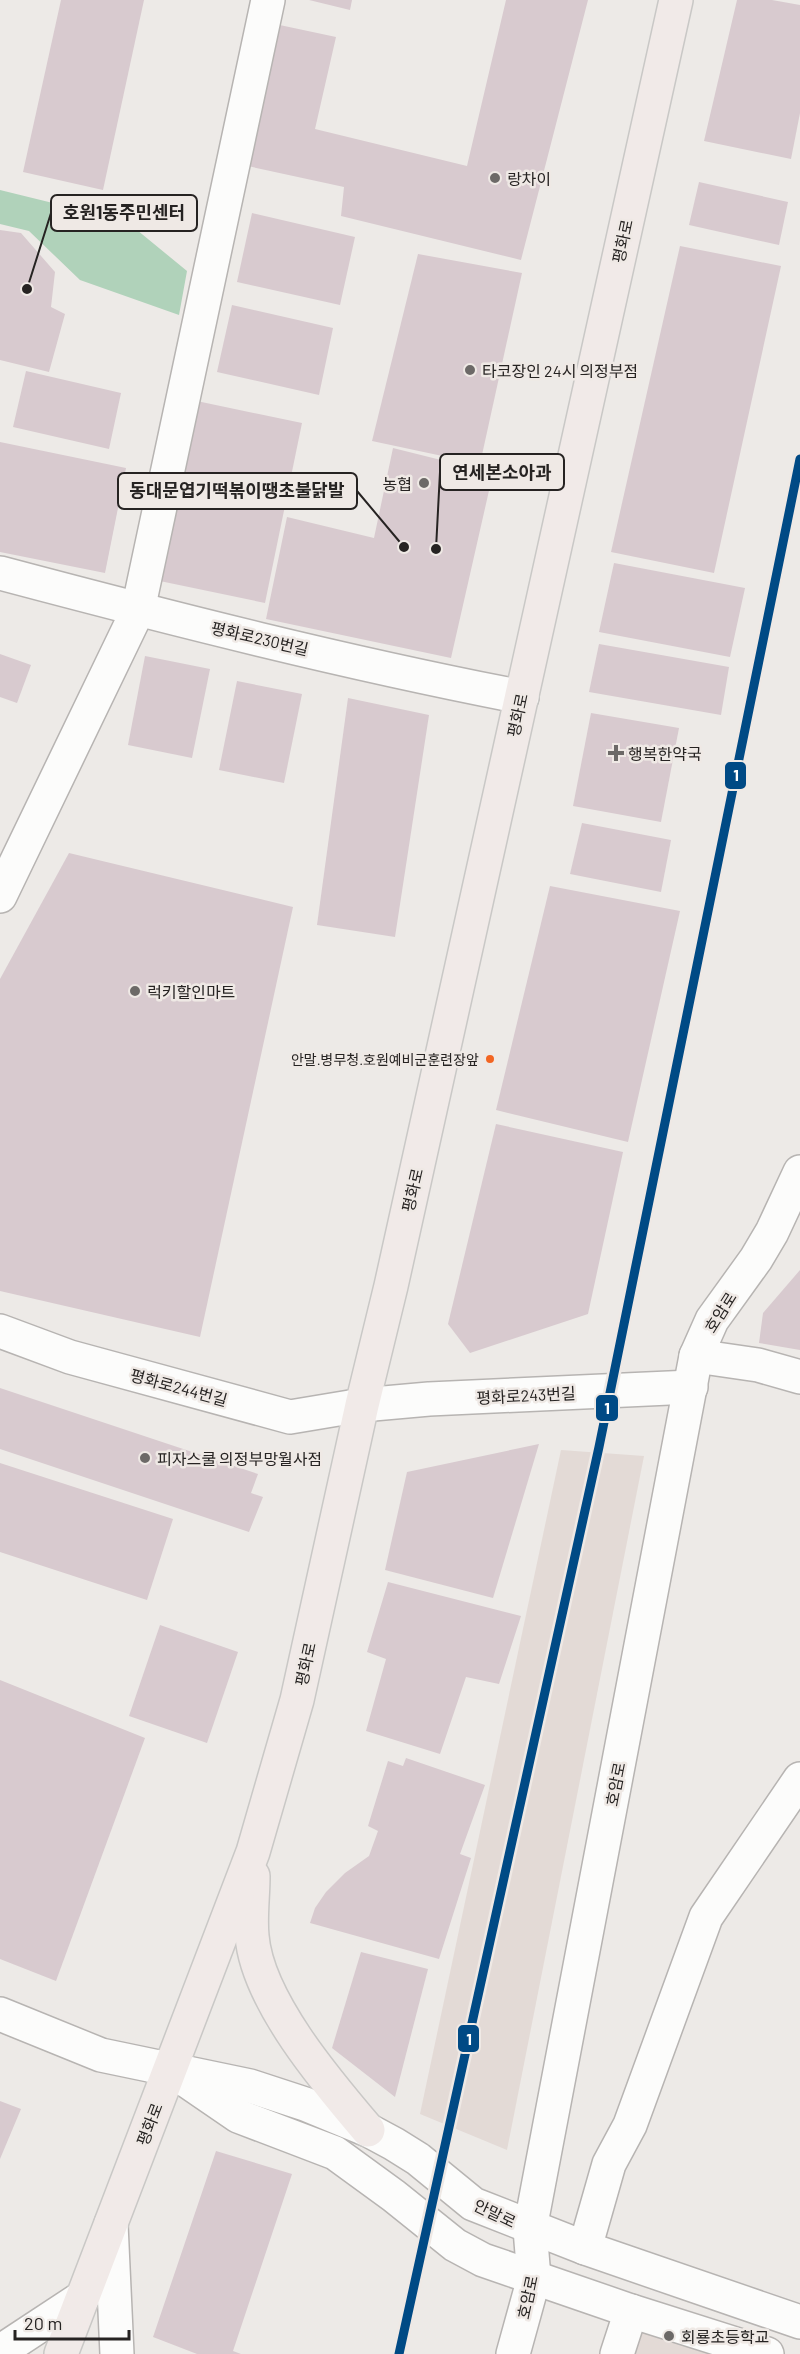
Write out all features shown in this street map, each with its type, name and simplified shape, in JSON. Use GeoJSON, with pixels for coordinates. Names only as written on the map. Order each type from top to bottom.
{"type":"FeatureCollection","features":[{"type":"Feature","properties":{"kind":"main road","name":"평화로"},"geometry":{"type":"LineString","coordinates":[[61,2354],[253,1852],[297,1700],[676,0]]}},
{"type":"Feature","properties":{"kind":"main road"},"geometry":{"type":"LineString","coordinates":[[253,1852],[252,1937],[261,1976],[275,2004],[331,2086],[368,2130]]}},
{"type":"Feature","properties":{"kind":"street"},"geometry":{"type":"LineString","coordinates":[[0,896],[138,610],[268,0]]}},
{"type":"Feature","properties":{"kind":"street","name":"평화로230번길"},"geometry":{"type":"LineString","coordinates":[[0,573],[138,610],[455,684],[522,697]]}},
{"type":"Feature","properties":{"kind":"street","name":"호암로"},"geometry":{"type":"LineString","coordinates":[[513,2354],[534,2278],[530,2229],[693,1371],[712,1320],[756,1259],[786,1233],[800,1172]]}},
{"type":"Feature","properties":{"kind":"street","name":"평화로244번길"},"geometry":{"type":"LineString","coordinates":[[0,1331],[70,1357],[290,1417],[362,1405]]}},
{"type":"Feature","properties":{"kind":"street","name":"평화로243번길"},"geometry":{"type":"LineString","coordinates":[[362,1405],[758,1365],[800,1377]]}},
{"type":"Feature","properties":{"kind":"street"},"geometry":{"type":"LineString","coordinates":[[585,2248],[609,2164],[630,2125],[706,1917],[800,1779]]}},
{"type":"Feature","properties":{"kind":"street","name":"안말로"},"geometry":{"type":"LineString","coordinates":[[0,2014],[101,2055],[250,2086],[305,2104],[368,2130],[418,2159],[473,2204],[530,2229],[800,2322]]}},
{"type":"Feature","properties":{"kind":"street","name":"안말로"},"geometry":{"type":"LineString","coordinates":[[170,2070],[238,2116],[335,2153],[455,2245],[483,2260],[631,2312],[767,2354]]}},
{"type":"Feature","properties":{"kind":"street"},"geometry":{"type":"LineString","coordinates":[[111,2224],[117,2354]]}},
{"type":"Feature","properties":{"kind":"street"},"geometry":{"type":"LineString","coordinates":[[2,2354],[4,2349],[83,2297]]}},
{"type":"Feature","properties":{"kind":"street"},"geometry":{"type":"LineString","coordinates":[[617,2354],[631,2312]]}},
{"type":"Feature","properties":{"kind":"shaded area"},"geometry":{"type":"Polygon","coordinates":[[[561,1450],[644,1456],[507,2150],[420,2114],[561,1450]]]}},
{"type":"Feature","properties":{"kind":"shaded area","name":"회룡초등학교"},"geometry":{"type":"Polygon","coordinates":[[[645,2318],[753,2354],[634,2354],[645,2318]]]}},
{"type":"Feature","properties":{"kind":"green space"},"geometry":{"type":"Polygon","coordinates":[[[0,190],[126,221],[187,271],[179,315],[80,280],[29,231],[0,224],[0,190]]]}},
{"type":"Feature","properties":{"kind":"building"},"geometry":{"type":"Polygon","coordinates":[[[61,0],[144,0],[103,190],[23,172],[61,0]]]}},
{"type":"Feature","properties":{"kind":"building"},"geometry":{"type":"Polygon","coordinates":[[[309,0],[352,0],[350,10],[309,0]]]}},
{"type":"Feature","properties":{"kind":"building"},"geometry":{"type":"Polygon","coordinates":[[[506,0],[588,0],[521,260],[341,216],[344,187],[243,165],[275,24],[336,37],[315,129],[467,166],[506,0]]]}},
{"type":"Feature","properties":{"kind":"building"},"geometry":{"type":"Polygon","coordinates":[[[737,0],[772,0],[800,5],[800,113],[791,159],[704,141],[737,0]]]}},
{"type":"Feature","properties":{"kind":"building"},"geometry":{"type":"Polygon","coordinates":[[[699,182],[788,202],[779,245],[689,225],[699,182]]]}},
{"type":"Feature","properties":{"kind":"building"},"geometry":{"type":"Polygon","coordinates":[[[252,213],[355,237],[340,305],[237,282],[252,213]]]}},
{"type":"Feature","properties":{"kind":"building"},"geometry":{"type":"Polygon","coordinates":[[[0,230],[21,233],[55,272],[51,307],[65,314],[49,372],[0,360],[0,230]]]}},
{"type":"Feature","properties":{"kind":"building"},"geometry":{"type":"Polygon","coordinates":[[[680,246],[781,266],[714,573],[611,552],[680,246]]]}},
{"type":"Feature","properties":{"kind":"building"},"geometry":{"type":"Polygon","coordinates":[[[418,254],[522,273],[480,464],[372,441],[418,254]]]}},
{"type":"Feature","properties":{"kind":"building"},"geometry":{"type":"Polygon","coordinates":[[[232,305],[333,328],[319,395],[217,372],[232,305]]]}},
{"type":"Feature","properties":{"kind":"building"},"geometry":{"type":"Polygon","coordinates":[[[26,371],[121,393],[109,449],[13,427],[26,371]]]}},
{"type":"Feature","properties":{"kind":"building"},"geometry":{"type":"Polygon","coordinates":[[[192,400],[302,423],[265,603],[155,580],[192,400]]]}},
{"type":"Feature","properties":{"kind":"building"},"geometry":{"type":"Polygon","coordinates":[[[0,442],[126,468],[105,573],[0,552],[0,442]]]}},
{"type":"Feature","properties":{"kind":"building"},"geometry":{"type":"Polygon","coordinates":[[[393,448],[493,473],[451,658],[266,619],[287,517],[374,538],[393,448]]]}},
{"type":"Feature","properties":{"kind":"building"},"geometry":{"type":"Polygon","coordinates":[[[614,563],[745,588],[730,657],[599,632],[614,563]]]}},
{"type":"Feature","properties":{"kind":"building"},"geometry":{"type":"Polygon","coordinates":[[[599,644],[729,667],[721,715],[589,692],[599,644]]]}},
{"type":"Feature","properties":{"kind":"building"},"geometry":{"type":"Polygon","coordinates":[[[0,654],[31,665],[17,703],[0,697],[0,654]]]}},
{"type":"Feature","properties":{"kind":"building"},"geometry":{"type":"Polygon","coordinates":[[[145,656],[210,669],[192,758],[128,745],[145,656]]]}},
{"type":"Feature","properties":{"kind":"building"},"geometry":{"type":"Polygon","coordinates":[[[237,681],[302,694],[284,783],[219,770],[237,681]]]}},
{"type":"Feature","properties":{"kind":"building"},"geometry":{"type":"Polygon","coordinates":[[[348,698],[429,715],[395,937],[317,925],[348,698]]]}},
{"type":"Feature","properties":{"kind":"building"},"geometry":{"type":"Polygon","coordinates":[[[591,713],[679,728],[661,822],[573,806],[591,713]]]}},
{"type":"Feature","properties":{"kind":"building"},"geometry":{"type":"Polygon","coordinates":[[[582,823],[671,840],[661,892],[570,874],[582,823]]]}},
{"type":"Feature","properties":{"kind":"building"},"geometry":{"type":"Polygon","coordinates":[[[69,853],[293,907],[200,1337],[0,1291],[0,979],[69,853]]]}},
{"type":"Feature","properties":{"kind":"building"},"geometry":{"type":"Polygon","coordinates":[[[550,886],[680,911],[628,1142],[496,1110],[550,886]]]}},
{"type":"Feature","properties":{"kind":"building"},"geometry":{"type":"Polygon","coordinates":[[[496,1124],[623,1152],[588,1314],[470,1353],[448,1324],[496,1124]]]}},
{"type":"Feature","properties":{"kind":"building"},"geometry":{"type":"Polygon","coordinates":[[[800,1270],[800,1350],[759,1343],[763,1313],[800,1270]]]}},
{"type":"Feature","properties":{"kind":"building"},"geometry":{"type":"Polygon","coordinates":[[[0,1388],[258,1474],[251,1493],[263,1497],[249,1532],[0,1449],[0,1388]]]}},
{"type":"Feature","properties":{"kind":"building"},"geometry":{"type":"Polygon","coordinates":[[[539,1444],[493,1598],[385,1570],[407,1472],[539,1444]]]}},
{"type":"Feature","properties":{"kind":"building"},"geometry":{"type":"Polygon","coordinates":[[[0,1463],[173,1519],[147,1600],[0,1552],[0,1463]]]}},
{"type":"Feature","properties":{"kind":"building"},"geometry":{"type":"Polygon","coordinates":[[[388,1582],[521,1616],[499,1684],[466,1677],[440,1754],[366,1731],[386,1659],[367,1652],[388,1582]]]}},
{"type":"Feature","properties":{"kind":"building"},"geometry":{"type":"Polygon","coordinates":[[[160,1625],[238,1652],[207,1743],[129,1716],[160,1625]]]}},
{"type":"Feature","properties":{"kind":"building"},"geometry":{"type":"Polygon","coordinates":[[[0,1680],[145,1738],[56,1981],[0,1959],[0,1680]]]}},
{"type":"Feature","properties":{"kind":"building"},"geometry":{"type":"Polygon","coordinates":[[[406,1758],[485,1785],[460,1854],[471,1858],[439,1959],[310,1923],[315,1908],[326,1892],[345,1873],[369,1856],[378,1831],[368,1826],[388,1761],[403,1766],[406,1758]]]}},
{"type":"Feature","properties":{"kind":"building"},"geometry":{"type":"Polygon","coordinates":[[[361,1952],[428,1969],[395,2097],[332,2048],[361,1952]]]}},
{"type":"Feature","properties":{"kind":"building"},"geometry":{"type":"Polygon","coordinates":[[[0,2101],[21,2109],[0,2159],[0,2101]]]}},
{"type":"Feature","properties":{"kind":"building"},"geometry":{"type":"Polygon","coordinates":[[[216,2151],[292,2174],[233,2351],[241,2354],[197,2354],[153,2337],[216,2151]]]}},
{"type":"Feature","properties":{"kind":"transit line","name":"1"},"geometry":{"type":"LineString","coordinates":[[399,2354],[599,1447],[800,459]]}},
{"type":"Feature","properties":{"kind":"place","name":"랑차이"},"geometry":{"type":"Point","coordinates":[495,178]}},
{"type":"Feature","properties":{"kind":"place","name":"호원1동주민센터"},"geometry":{"type":"Point","coordinates":[27,289]}},
{"type":"Feature","properties":{"kind":"place","name":"타코장인 24시 의정부점"},"geometry":{"type":"Point","coordinates":[470,370]}},
{"type":"Feature","properties":{"kind":"place","name":"농협"},"geometry":{"type":"Point","coordinates":[424,483]}},
{"type":"Feature","properties":{"kind":"place","name":"동대문엽기떡볶이땡초불닭발"},"geometry":{"type":"Point","coordinates":[404,547]}},
{"type":"Feature","properties":{"kind":"place","name":"연세본소아과"},"geometry":{"type":"Point","coordinates":[436,549]}},
{"type":"Feature","properties":{"kind":"place","name":"행복한약국"},"geometry":{"type":"Point","coordinates":[616,753]}},
{"type":"Feature","properties":{"kind":"place","name":"럭키할인마트"},"geometry":{"type":"Point","coordinates":[135,991]}},
{"type":"Feature","properties":{"kind":"place","name":"안말.병무청.호원예비군훈련장앞"},"geometry":{"type":"Point","coordinates":[490,1059]}},
{"type":"Feature","properties":{"kind":"place","name":"피자스쿨 의정부망월사점"},"geometry":{"type":"Point","coordinates":[145,1458]}},
{"type":"Feature","properties":{"kind":"place","name":"회룡초등학교"},"geometry":{"type":"Point","coordinates":[669,2336]}}]}
